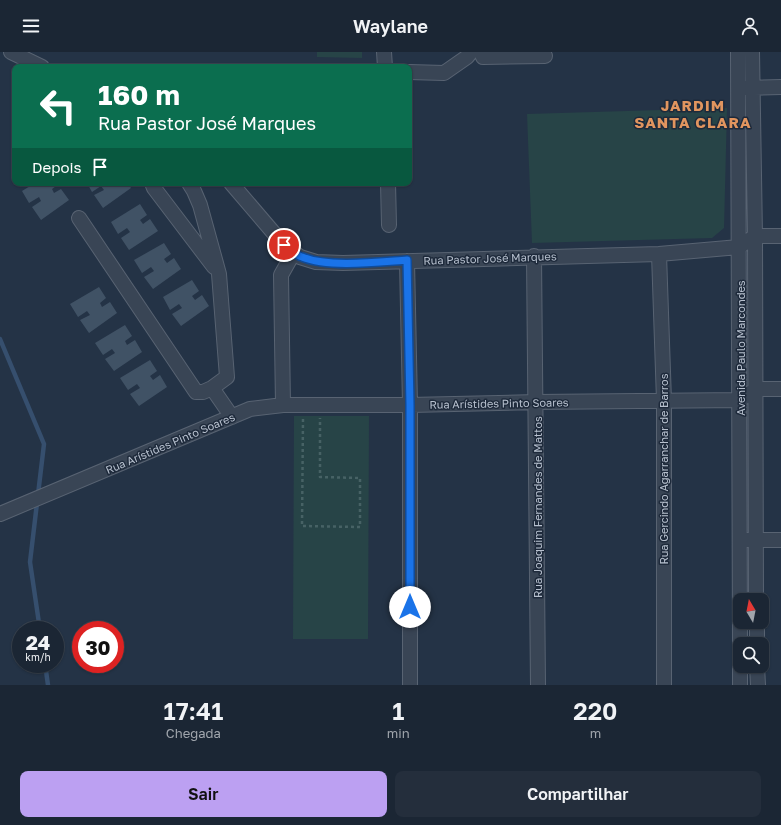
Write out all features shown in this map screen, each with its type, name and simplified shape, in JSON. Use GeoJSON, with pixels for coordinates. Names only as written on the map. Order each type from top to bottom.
{"type":"FeatureCollection","features":[{"type":"Feature","properties":{"kind":"street"},"geometry":{"type":"LineString","coordinates":[[11,52],[36,64]]}},
{"type":"Feature","properties":{"kind":"street"},"geometry":{"type":"LineString","coordinates":[[384,52],[385,64]]}},
{"type":"Feature","properties":{"kind":"street"},"geometry":{"type":"LineString","coordinates":[[412,72],[444,73],[467,58],[471,52]]}},
{"type":"Feature","properties":{"kind":"street"},"geometry":{"type":"LineString","coordinates":[[481,52],[483,57],[545,56]]}},
{"type":"Feature","properties":{"kind":"street","name":"Avenida Paulo Marcondes"},"geometry":{"type":"LineString","coordinates":[[738,52],[740,637]]}},
{"type":"Feature","properties":{"kind":"street","name":"Avenida Paulo Marcondes"},"geometry":{"type":"LineString","coordinates":[[752,52],[755,236],[756,593]]}},
{"type":"Feature","properties":{"kind":"street"},"geometry":{"type":"LineString","coordinates":[[738,88],[781,87]]}},
{"type":"Feature","properties":{"kind":"street"},"geometry":{"type":"LineString","coordinates":[[153,186],[219,274]]}},
{"type":"Feature","properties":{"kind":"street"},"geometry":{"type":"LineString","coordinates":[[79,218],[196,392],[203,392],[212,388],[227,377],[219,274],[200,205],[191,186]]}},
{"type":"Feature","properties":{"kind":"street","name":"Rua Pastor José Marques"},"geometry":{"type":"LineString","coordinates":[[234,186],[284,245],[300,257],[316,262],[343,263],[534,256],[659,254],[739,247],[755,236]]}},
{"type":"Feature","properties":{"kind":"street"},"geometry":{"type":"LineString","coordinates":[[388,186],[389,225]]}},
{"type":"Feature","properties":{"kind":"street"},"geometry":{"type":"LineString","coordinates":[[755,236],[781,236]]}},
{"type":"Feature","properties":{"kind":"street"},"geometry":{"type":"LineString","coordinates":[[283,405],[281,275],[294,252]]}},
{"type":"Feature","properties":{"kind":"street","name":"Rua Gercindo Agarranchar de Barros"},"geometry":{"type":"LineString","coordinates":[[659,254],[664,401],[664,685]]}},
{"type":"Feature","properties":{"kind":"street","name":"Rua Joaquim Fernandes de Mattos"},"geometry":{"type":"LineString","coordinates":[[534,256],[538,685]]}},
{"type":"Feature","properties":{"kind":"street"},"geometry":{"type":"LineString","coordinates":[[407,260],[410,405],[410,685]]}},
{"type":"Feature","properties":{"kind":"street"},"geometry":{"type":"LineString","coordinates":[[212,388],[232,417]]}},
{"type":"Feature","properties":{"kind":"street"},"geometry":{"type":"LineString","coordinates":[[740,400],[756,389],[781,389]]}},
{"type":"Feature","properties":{"kind":"street","name":"Rua Arístides Pinto Soares"},"geometry":{"type":"LineString","coordinates":[[0,514],[250,409],[283,405],[410,405],[740,400]]}},
{"type":"Feature","properties":{"kind":"street"},"geometry":{"type":"LineString","coordinates":[[739,540],[781,540]]}},
{"type":"Feature","properties":{"kind":"street"},"geometry":{"type":"LineString","coordinates":[[740,673],[740,685]]}},
{"type":"Feature","properties":{"kind":"street"},"geometry":{"type":"LineString","coordinates":[[758,673],[758,685]]}},
{"type":"Feature","properties":{"kind":"path"},"geometry":{"type":"LineString","coordinates":[[303,405],[302,526],[360,527],[360,478],[320,477],[321,405]]}},
{"type":"Feature","properties":{"kind":"green space"},"geometry":{"type":"Polygon","coordinates":[[[317,52],[362,52],[362,58],[317,57],[317,52]]]}},
{"type":"Feature","properties":{"kind":"green space"},"geometry":{"type":"Polygon","coordinates":[[[727,108],[724,228],[712,238],[532,243],[527,114],[727,108]]]}},
{"type":"Feature","properties":{"kind":"green space"},"geometry":{"type":"Polygon","coordinates":[[[294,416],[369,416],[368,639],[293,639],[294,416]]]}},
{"type":"Feature","properties":{"kind":"building"},"geometry":{"type":"Polygon","coordinates":[[[30,186],[56,186],[52,189],[54,193],[61,189],[69,200],[41,220],[32,207],[41,201],[39,197],[29,203],[22,191],[30,186]]]}},
{"type":"Feature","properties":{"kind":"building"},"geometry":{"type":"Polygon","coordinates":[[[89,186],[101,186],[92,192],[89,186]]]}},
{"type":"Feature","properties":{"kind":"building"},"geometry":{"type":"Polygon","coordinates":[[[101,186],[130,186],[131,188],[103,208],[94,195],[104,190],[101,186]]]}},
{"type":"Feature","properties":{"kind":"building"},"geometry":{"type":"Polygon","coordinates":[[[140,204],[147,215],[140,220],[143,224],[150,219],[158,231],[129,250],[121,238],[130,232],[127,228],[118,234],[111,222],[140,204]]]}},
{"type":"Feature","properties":{"kind":"building"},"geometry":{"type":"Polygon","coordinates":[[[164,243],[171,254],[164,259],[167,263],[174,258],[181,269],[153,289],[144,277],[154,271],[151,267],[142,273],[134,260],[164,243]]]}},
{"type":"Feature","properties":{"kind":"building"},"geometry":{"type":"Polygon","coordinates":[[[192,280],[199,291],[192,296],[195,300],[202,295],[209,306],[181,326],[172,314],[182,308],[179,304],[170,310],[163,297],[192,280]]]}},
{"type":"Feature","properties":{"kind":"building"},"geometry":{"type":"Polygon","coordinates":[[[99,287],[106,298],[100,303],[102,307],[110,302],[117,313],[89,333],[80,320],[90,315],[87,311],[78,317],[70,304],[99,287]]]}},
{"type":"Feature","properties":{"kind":"building"},"geometry":{"type":"Polygon","coordinates":[[[125,325],[132,336],[125,341],[127,345],[135,340],[142,352],[114,371],[105,359],[115,353],[112,349],[103,355],[95,343],[125,325]]]}},
{"type":"Feature","properties":{"kind":"building"},"geometry":{"type":"Polygon","coordinates":[[[150,360],[157,371],[150,376],[153,380],[160,375],[167,387],[139,406],[130,394],[140,388],[137,384],[128,390],[120,378],[150,360]]]}},
{"type":"Feature","properties":{"kind":"waterway"},"geometry":{"type":"LineString","coordinates":[[0,339],[44,444],[30,562],[39,621]]}},
{"type":"Feature","properties":{"kind":"waterway"},"geometry":{"type":"LineString","coordinates":[[46,673],[48,685]]}},
{"type":"Feature","properties":{"kind":"district","name":"JARDIM SANTA CLARA"},"geometry":{"type":"Point","coordinates":[693,114]}},
{"type":"Feature","properties":{"kind":"route"},"geometry":{"type":"LineString","coordinates":[[284,245],[300,257],[316,262],[343,263],[407,260],[410,405],[410,607]]}}]}
